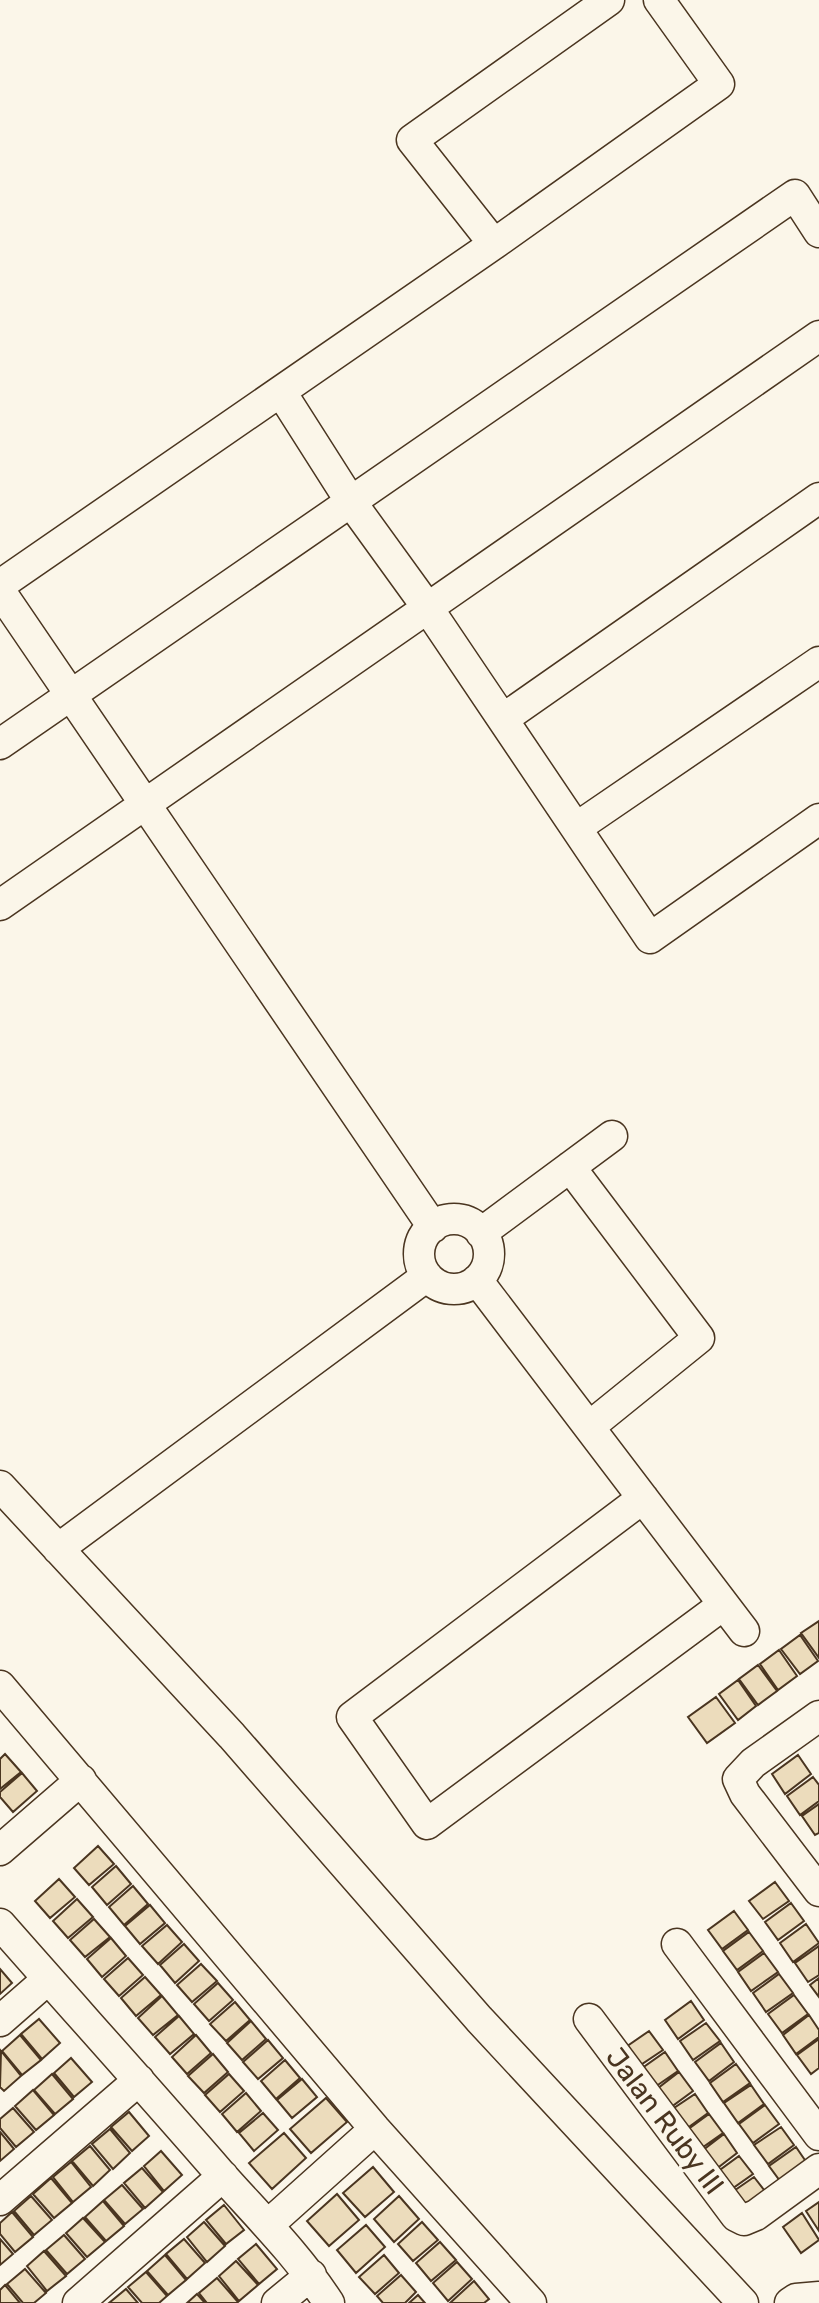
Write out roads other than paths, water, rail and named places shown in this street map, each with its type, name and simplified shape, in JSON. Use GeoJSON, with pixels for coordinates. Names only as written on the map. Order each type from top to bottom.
{"type":"FeatureCollection","features":[{"type":"Feature","properties":{"kind":"street"},"geometry":{"type":"LineString","coordinates":[[494,244],[412,140],[609,0]]}},
{"type":"Feature","properties":{"kind":"street"},"geometry":{"type":"LineString","coordinates":[[433,1227],[0,588],[719,84],[659,0]]}},
{"type":"Feature","properties":{"kind":"street"},"geometry":{"type":"LineString","coordinates":[[0,744],[795,195],[819,232]]}},
{"type":"Feature","properties":{"kind":"street"},"geometry":{"type":"LineString","coordinates":[[0,905],[819,336]]}},
{"type":"Feature","properties":{"kind":"street"},"geometry":{"type":"LineString","coordinates":[[281,392],[351,502],[427,607],[650,938],[819,819]]}},
{"type":"Feature","properties":{"kind":"street"},"geometry":{"type":"LineString","coordinates":[[503,719],[819,498]]}},
{"type":"Feature","properties":{"kind":"street"},"geometry":{"type":"LineString","coordinates":[[576,828],[819,662]]}},
{"type":"Feature","properties":{"kind":"street"},"geometry":{"type":"LineString","coordinates":[[481,1233],[612,1136]]}},
{"type":"Feature","properties":{"kind":"street"},"geometry":{"type":"LineString","coordinates":[[570,1167],[699,1338],[589,1427]]}},
{"type":"Feature","properties":{"kind":"street"},"geometry":{"type":"LineString","coordinates":[[452,1219],[465,1221],[481,1233],[490,1251],[488,1265],[470,1286],[443,1288],[427,1276],[419,1257],[421,1244],[433,1227],[452,1219]]}},
{"type":"Feature","properties":{"kind":"street"},"geometry":{"type":"LineString","coordinates":[[58,1549],[427,1276]]}},
{"type":"Feature","properties":{"kind":"street"},"geometry":{"type":"LineString","coordinates":[[477,1280],[744,1631]]}},
{"type":"Feature","properties":{"kind":"street"},"geometry":{"type":"LineString","coordinates":[[0,1486],[232,1736],[479,2019],[743,2303]]}},
{"type":"Feature","properties":{"kind":"street"},"geometry":{"type":"LineString","coordinates":[[643,1498],[352,1717],[427,1824],[723,1605]]}},
{"type":"Feature","properties":{"kind":"street"},"geometry":{"type":"LineString","coordinates":[[0,1686],[375,2129],[531,2303]]}},
{"type":"Feature","properties":{"kind":"street"},"geometry":{"type":"LineString","coordinates":[[819,1716],[753,1763],[738,1779],[745,1794],[819,1891]]}},
{"type":"Feature","properties":{"kind":"street"},"geometry":{"type":"LineString","coordinates":[[0,1850],[81,1780]]}},
{"type":"Feature","properties":{"kind":"street"},"geometry":{"type":"LineString","coordinates":[[0,1924],[269,2224],[311,2275],[329,2303]]}},
{"type":"Feature","properties":{"kind":"street"},"geometry":{"type":"LineString","coordinates":[[677,1944],[819,2135]]}},
{"type":"Feature","properties":{"kind":"street"},"geometry":{"type":"LineString","coordinates":[[0,2021],[48,1979]]}},
{"type":"Feature","properties":{"kind":"street","name":"Jalan Ruby III"},"geometry":{"type":"LineString","coordinates":[[589,2019],[736,2216],[744,2220],[756,2215],[819,2169]]}},
{"type":"Feature","properties":{"kind":"street"},"geometry":{"type":"LineString","coordinates":[[0,2200],[139,2080]]}},
{"type":"Feature","properties":{"kind":"street"},"geometry":{"type":"LineString","coordinates":[[269,2224],[375,2129]]}},
{"type":"Feature","properties":{"kind":"street"},"geometry":{"type":"LineString","coordinates":[[78,2303],[223,2176]]}},
{"type":"Feature","properties":{"kind":"street"},"geometry":{"type":"LineString","coordinates":[[277,2303],[311,2275]]}},
{"type":"Feature","properties":{"kind":"street"},"geometry":{"type":"LineString","coordinates":[[790,2303],[796,2299],[819,2297]]}}]}
